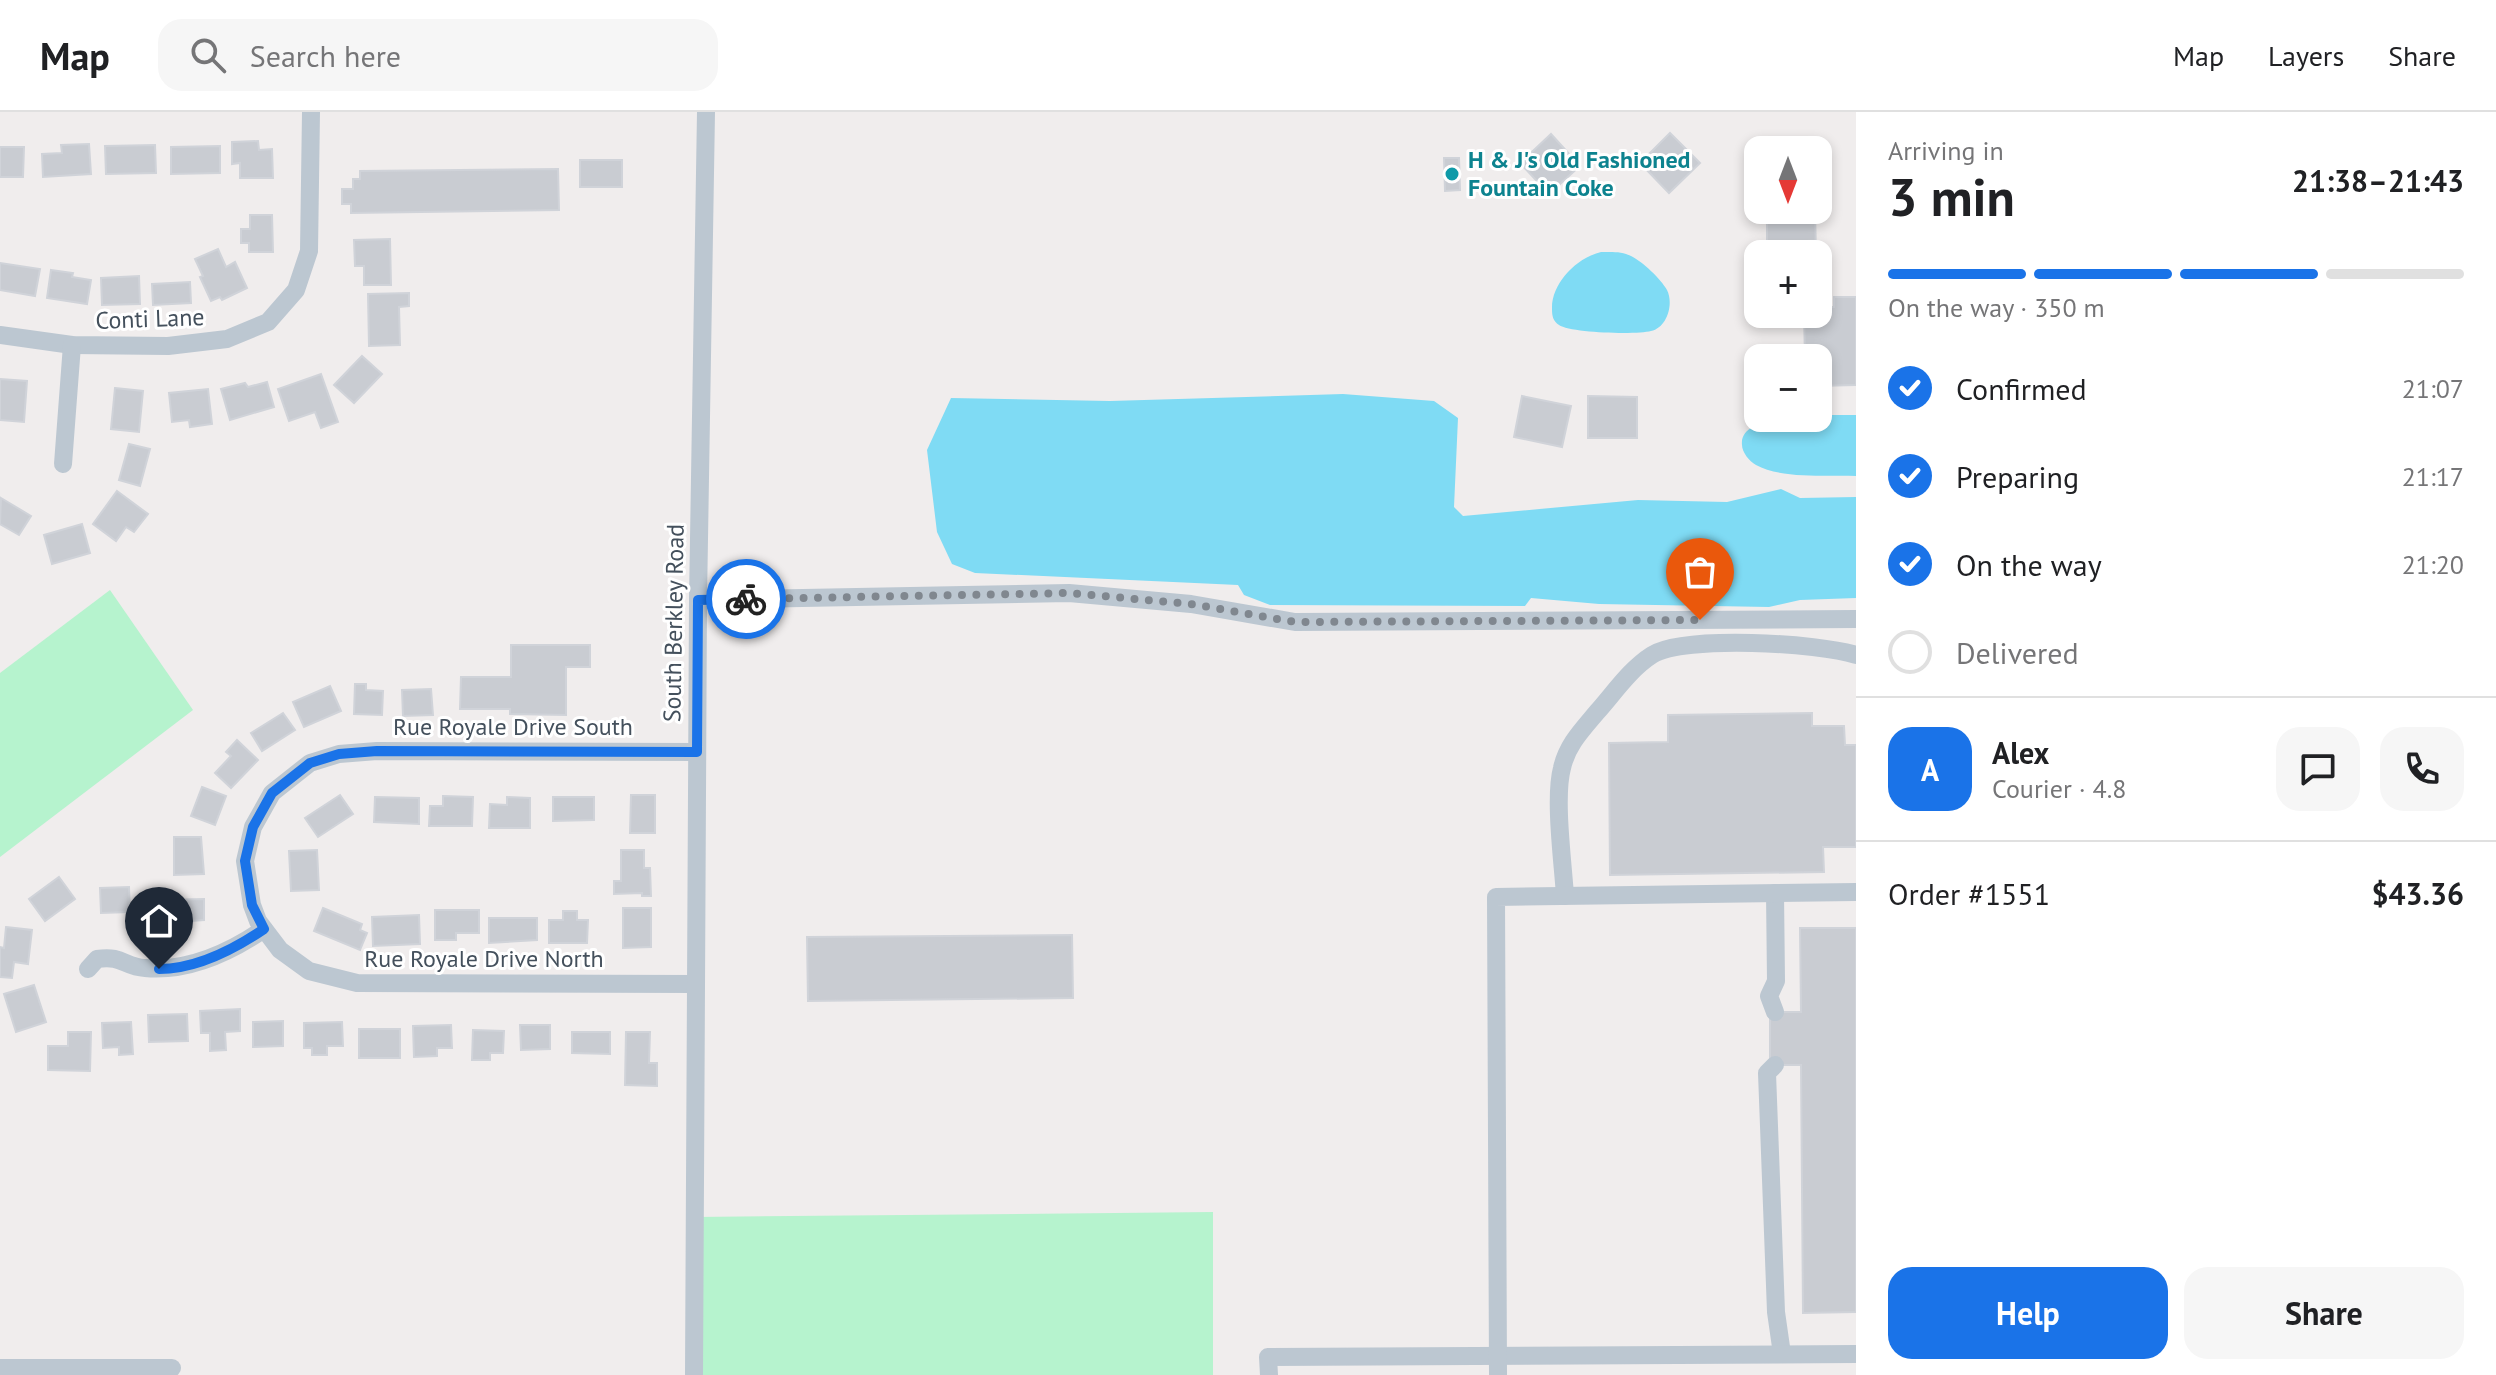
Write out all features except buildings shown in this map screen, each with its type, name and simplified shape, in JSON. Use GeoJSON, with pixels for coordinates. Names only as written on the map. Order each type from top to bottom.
{"type":"FeatureCollection","features":[{"type":"Feature","properties":{"kind":"street","name":"Conti Lane"},"geometry":{"type":"LineString","coordinates":[[0,335],[72,345],[168,346],[227,339],[268,322],[296,290],[309,251],[311,112]]}},
{"type":"Feature","properties":{"kind":"street","name":"South Berkley Road"},"geometry":{"type":"LineString","coordinates":[[694,1375],[698,600],[706,112]]}},
{"type":"Feature","properties":{"kind":"street"},"geometry":{"type":"LineString","coordinates":[[63,464],[72,345]]}},
{"type":"Feature","properties":{"kind":"street"},"geometry":{"type":"LineString","coordinates":[[698,600],[1069,593],[1191,604],[1295,622],[1856,619]]}},
{"type":"Feature","properties":{"kind":"street"},"geometry":{"type":"LineString","coordinates":[[1565,896],[1561,770],[1571,744],[1631,672],[1653,654],[1686,645],[1796,644],[1856,655]]}},
{"type":"Feature","properties":{"kind":"street","name":"Rue Royale Drive South"},"geometry":{"type":"LineString","coordinates":[[245,861],[253,827],[272,793],[310,763],[339,754],[377,751],[697,752]]}},
{"type":"Feature","properties":{"kind":"street","name":"Rue Royale Drive North"},"geometry":{"type":"LineString","coordinates":[[245,861],[252,905],[264,929],[280,950],[309,971],[357,983],[696,984]]}},
{"type":"Feature","properties":{"kind":"street"},"geometry":{"type":"LineString","coordinates":[[1498,1375],[1496,897],[1856,892]]}},
{"type":"Feature","properties":{"kind":"street"},"geometry":{"type":"LineString","coordinates":[[1775,893],[1776,981],[1769,996],[1775,1012]]}},
{"type":"Feature","properties":{"kind":"street"},"geometry":{"type":"LineString","coordinates":[[88,969],[97,959],[113,956],[142,968],[176,969],[199,963],[242,944],[264,929]]}},
{"type":"Feature","properties":{"kind":"street"},"geometry":{"type":"LineString","coordinates":[[1775,1065],[1767,1073],[1776,1312],[1782,1354]]}},
{"type":"Feature","properties":{"kind":"street"},"geometry":{"type":"LineString","coordinates":[[1269,1375],[1268,1357],[1856,1354]]}},
{"type":"Feature","properties":{"kind":"street"},"geometry":{"type":"LineString","coordinates":[[0,1368],[172,1368]]}},
{"type":"Feature","properties":{"kind":"green space"},"geometry":{"type":"Polygon","coordinates":[[[110,590],[193,710],[0,857],[0,673],[110,590]]]}},
{"type":"Feature","properties":{"kind":"green space"},"geometry":{"type":"Polygon","coordinates":[[[1213,1212],[1213,1375],[694,1375],[694,1217],[1213,1212]]]}},
{"type":"Feature","properties":{"kind":"water"},"geometry":{"type":"Polygon","coordinates":[[[1601,252],[1631,256],[1646,266],[1667,290],[1669,308],[1665,320],[1657,329],[1632,333],[1589,331],[1566,328],[1555,322],[1553,300],[1560,282],[1574,266],[1601,252]]]}},
{"type":"Feature","properties":{"kind":"water"},"geometry":{"type":"Polygon","coordinates":[[[1343,394],[1434,401],[1458,418],[1454,507],[1463,516],[1638,500],[1727,502],[1781,489],[1800,498],[1856,497],[1856,598],[1800,600],[1769,607],[1599,604],[1531,598],[1525,606],[1270,605],[1244,595],[1238,585],[975,573],[952,564],[937,532],[927,450],[951,398],[1110,401],[1343,394]]]}},
{"type":"Feature","properties":{"kind":"water"},"geometry":{"type":"Polygon","coordinates":[[[1832,415],[1856,415],[1856,476],[1804,475],[1766,469],[1748,459],[1742,445],[1747,432],[1832,432],[1832,415]]]}},
{"type":"Feature","properties":{"kind":"way so far"},"geometry":{"type":"LineString","coordinates":[[746,599],[1069,593],[1191,604],[1295,622],[1700,620]]}},
{"type":"Feature","properties":{"kind":"place","name":"H & J's Old Fashioned Fountain Coke"},"geometry":{"type":"Point","coordinates":[1452,174]}},
{"type":"Feature","properties":{"kind":"route"},"geometry":{"type":"LineString","coordinates":[[159,969],[176,969],[199,963],[242,944],[264,929],[252,905],[245,861],[253,827],[272,793],[310,763],[339,754],[377,751],[697,752],[698,600],[746,599]]}}]}
